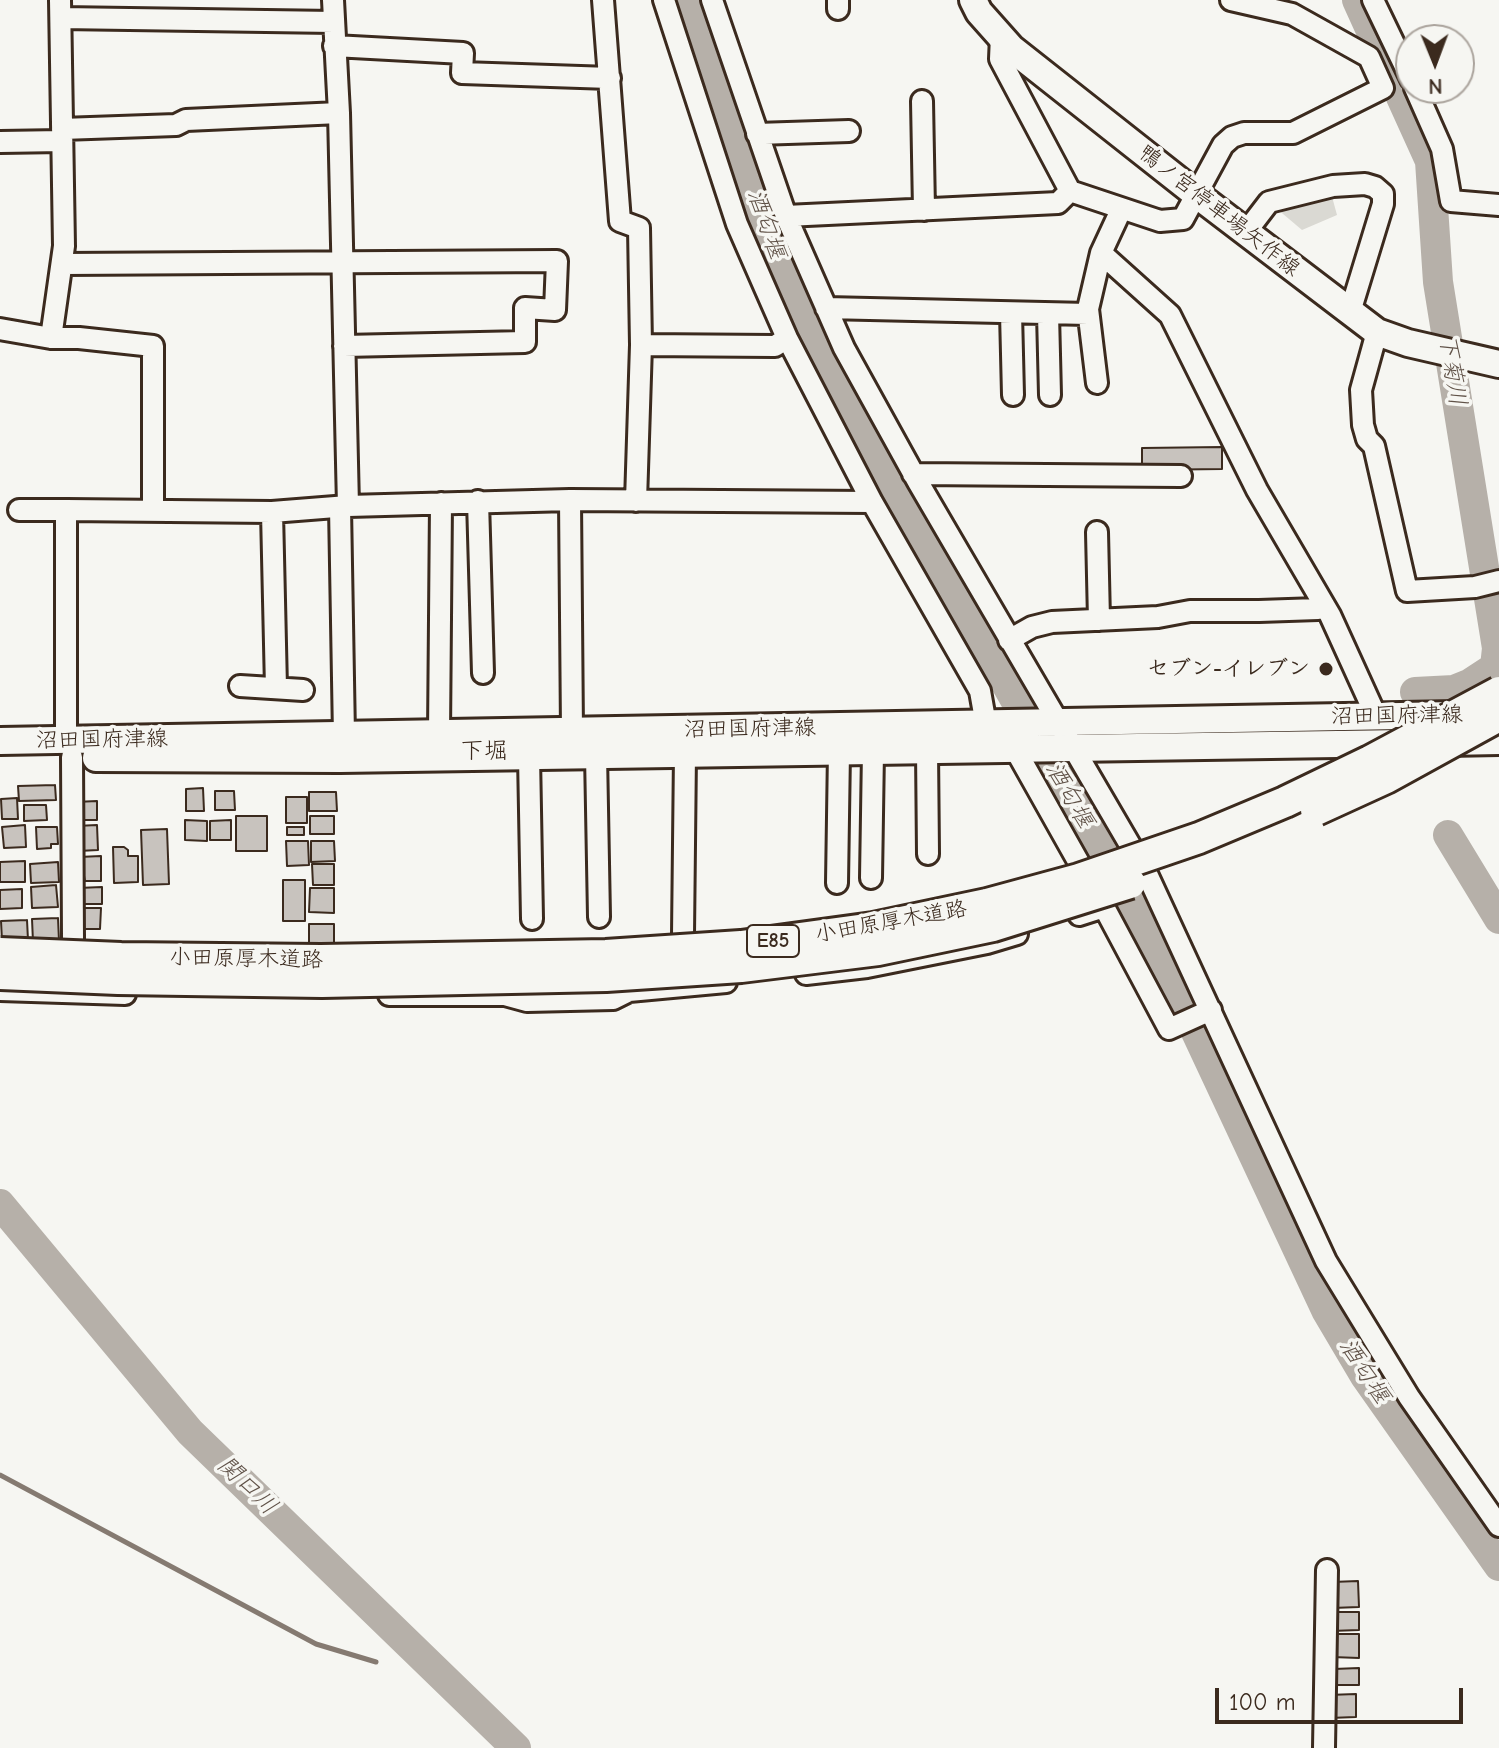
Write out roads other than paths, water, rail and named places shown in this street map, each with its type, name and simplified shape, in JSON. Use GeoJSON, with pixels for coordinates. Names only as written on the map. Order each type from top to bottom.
{"type":"FeatureCollection","features":[{"type":"Feature","properties":{"kind":"highway","name":"小田原厚木道路"},"geometry":{"type":"LineString","coordinates":[[0,953],[321,960],[606,955],[741,946],[873,928],[987,904],[1079,879],[1199,838],[1285,802],[1370,761],[1499,692]]}},
{"type":"Feature","properties":{"kind":"highway","name":"小田原厚木道路"},"geometry":{"type":"LineString","coordinates":[[0,974],[322,982],[606,976],[741,967],[878,950],[1006,922],[1088,898],[1200,858],[1386,778],[1499,715]]}},
{"type":"Feature","properties":{"kind":"main road","name":"鴨ノ宮停車場矢作線"},"geometry":{"type":"LineString","coordinates":[[973,0],[979,12],[1011,48],[1377,332],[1499,364]]}},
{"type":"Feature","properties":{"kind":"main road","name":"沼田国府津線"},"geometry":{"type":"LineString","coordinates":[[0,741],[69,749],[340,759],[1021,749],[1062,736],[1376,716],[1499,715]]}},
{"type":"Feature","properties":{"kind":"main road","name":"沼田国府津線"},"geometry":{"type":"LineString","coordinates":[[0,759],[69,749],[344,736],[986,725],[1062,736],[1499,741]]}},
{"type":"Feature","properties":{"kind":"street"},"geometry":{"type":"LineString","coordinates":[[333,0],[339,113],[344,346],[344,736]]}},
{"type":"Feature","properties":{"kind":"street"},"geometry":{"type":"LineString","coordinates":[[603,0],[620,221],[639,228],[641,345],[636,501]]}},
{"type":"Feature","properties":{"kind":"street"},"geometry":{"type":"LineString","coordinates":[[664,0],[737,224],[787,338],[872,502],[980,691],[986,725]]}},
{"type":"Feature","properties":{"kind":"street"},"geometry":{"type":"LineString","coordinates":[[712,0],[786,216],[844,348],[1062,736],[1147,874],[1326,1261],[1409,1397],[1499,1526]]}},
{"type":"Feature","properties":{"kind":"street"},"geometry":{"type":"LineString","coordinates":[[1001,36],[1000,59],[1070,191],[1160,221],[1183,219],[1223,145],[1232,137],[1244,133],[1293,133],[1383,88],[1369,57],[1292,14],[1231,0]]}},
{"type":"Feature","properties":{"kind":"street"},"geometry":{"type":"LineString","coordinates":[[1373,0],[1395,46]]}},
{"type":"Feature","properties":{"kind":"street"},"geometry":{"type":"LineString","coordinates":[[51,338],[63,264],[61,9],[334,22]]}},
{"type":"Feature","properties":{"kind":"street"},"geometry":{"type":"LineString","coordinates":[[334,46],[463,53],[462,73],[610,78]]}},
{"type":"Feature","properties":{"kind":"street"},"geometry":{"type":"LineString","coordinates":[[922,101],[924,210]]}},
{"type":"Feature","properties":{"kind":"street"},"geometry":{"type":"LineString","coordinates":[[1422,104],[1442,149],[1451,201],[1499,205]]}},
{"type":"Feature","properties":{"kind":"street"},"geometry":{"type":"LineString","coordinates":[[0,142],[176,125],[186,120],[339,113]]}},
{"type":"Feature","properties":{"kind":"street"},"geometry":{"type":"LineString","coordinates":[[757,134],[849,131]]}},
{"type":"Feature","properties":{"kind":"street"},"geometry":{"type":"LineString","coordinates":[[1246,232],[1269,202],[1333,186],[1365,184],[1375,187],[1383,194],[1383,204],[1350,312]]}},
{"type":"Feature","properties":{"kind":"street"},"geometry":{"type":"LineString","coordinates":[[786,216],[1058,203],[1070,191]]}},
{"type":"Feature","properties":{"kind":"street"},"geometry":{"type":"LineString","coordinates":[[1097,383],[1088,314],[1101,253],[1121,210]]}},
{"type":"Feature","properties":{"kind":"street"},"geometry":{"type":"LineString","coordinates":[[1101,253],[1170,315],[1257,490],[1330,615],[1376,716]]}},
{"type":"Feature","properties":{"kind":"street"},"geometry":{"type":"LineString","coordinates":[[63,264],[557,261],[555,310],[525,308],[525,342],[344,346]]}},
{"type":"Feature","properties":{"kind":"street"},"geometry":{"type":"LineString","coordinates":[[826,308],[1088,314]]}},
{"type":"Feature","properties":{"kind":"street"},"geometry":{"type":"LineString","coordinates":[[1011,313],[1013,395]]}},
{"type":"Feature","properties":{"kind":"street"},"geometry":{"type":"LineString","coordinates":[[1048,314],[1050,395]]}},
{"type":"Feature","properties":{"kind":"street"},"geometry":{"type":"LineString","coordinates":[[0,329],[51,338],[153,346],[153,510]]}},
{"type":"Feature","properties":{"kind":"street"},"geometry":{"type":"LineString","coordinates":[[1377,332],[1361,390],[1363,425],[1367,439],[1374,446],[1407,591],[1475,587],[1499,581]]}},
{"type":"Feature","properties":{"kind":"street"},"geometry":{"type":"LineString","coordinates":[[641,345],[775,346],[787,338]]}},
{"type":"Feature","properties":{"kind":"street"},"geometry":{"type":"LineString","coordinates":[[913,474],[1181,476]]}},
{"type":"Feature","properties":{"kind":"street"},"geometry":{"type":"LineString","coordinates":[[19,510],[272,512],[344,506],[570,500],[872,502]]}},
{"type":"Feature","properties":{"kind":"street"},"geometry":{"type":"LineString","coordinates":[[570,500],[572,732]]}},
{"type":"Feature","properties":{"kind":"street"},"geometry":{"type":"LineString","coordinates":[[478,501],[483,673]]}},
{"type":"Feature","properties":{"kind":"street"},"geometry":{"type":"LineString","coordinates":[[439,734],[441,503]]}},
{"type":"Feature","properties":{"kind":"street"},"geometry":{"type":"LineString","coordinates":[[66,510],[73,939]]}},
{"type":"Feature","properties":{"kind":"street"},"geometry":{"type":"LineString","coordinates":[[272,512],[276,688]]}},
{"type":"Feature","properties":{"kind":"street"},"geometry":{"type":"LineString","coordinates":[[1097,532],[1099,620]]}},
{"type":"Feature","properties":{"kind":"street"},"geometry":{"type":"LineString","coordinates":[[1009,640],[1032,627],[1052,622],[1158,617],[1190,611],[1318,609],[1323,606]]}},
{"type":"Feature","properties":{"kind":"street"},"geometry":{"type":"LineString","coordinates":[[240,686],[303,690]]}},
{"type":"Feature","properties":{"kind":"street"},"geometry":{"type":"LineString","coordinates":[[1021,749],[1169,1029],[1211,1010]]}},
{"type":"Feature","properties":{"kind":"street"},"geometry":{"type":"LineString","coordinates":[[927,750],[928,854]]}},
{"type":"Feature","properties":{"kind":"street"},"geometry":{"type":"LineString","coordinates":[[837,883],[839,751]]}},
{"type":"Feature","properties":{"kind":"street"},"geometry":{"type":"LineString","coordinates":[[871,878],[873,751]]}},
{"type":"Feature","properties":{"kind":"street"},"geometry":{"type":"LineString","coordinates":[[683,935],[685,753]]}},
{"type":"Feature","properties":{"kind":"street"},"geometry":{"type":"LineString","coordinates":[[596,754],[599,917]]}},
{"type":"Feature","properties":{"kind":"street"},"geometry":{"type":"LineString","coordinates":[[529,756],[532,919]]}},
{"type":"Feature","properties":{"kind":"street"},"geometry":{"type":"LineString","coordinates":[[0,990],[181,995],[505,995],[527,1001],[613,999],[629,991],[867,967],[987,943],[1104,907]]}},
{"type":"Feature","properties":{"kind":"street"},"geometry":{"type":"LineString","coordinates":[[1324,1748],[1327,1570]]}},
{"type":"Feature","properties":{"kind":"waterway","name":"酒匂堰"},"geometry":{"type":"LineString","coordinates":[[689,0],[734,145],[785,281],[835,383],[1158,951],[1326,1310],[1365,1376],[1499,1566]]}},
{"type":"Feature","properties":{"kind":"waterway","name":"下菊川"},"geometry":{"type":"LineString","coordinates":[[1357,0],[1430,161],[1438,282],[1497,648],[1495,667],[1469,684],[1454,690],[1415,692]]}},
{"type":"Feature","properties":{"kind":"waterway","name":"下菊川"},"geometry":{"type":"LineString","coordinates":[[1448,835],[1499,919]]}},
{"type":"Feature","properties":{"kind":"waterway","name":"関口川"},"geometry":{"type":"LineString","coordinates":[[0,1204],[190,1432],[516,1748]]}},
{"type":"Feature","properties":{"kind":"waterway"},"geometry":{"type":"LineString","coordinates":[[0,1475],[316,1644],[376,1662]]}},
{"type":"Feature","properties":{"kind":"place","name":"セブン-イレブン"},"geometry":{"type":"Point","coordinates":[1326,669]}},
{"type":"Feature","properties":{"kind":"district","name":"下堀"},"geometry":{"type":"Point","coordinates":[484,751]}}]}
